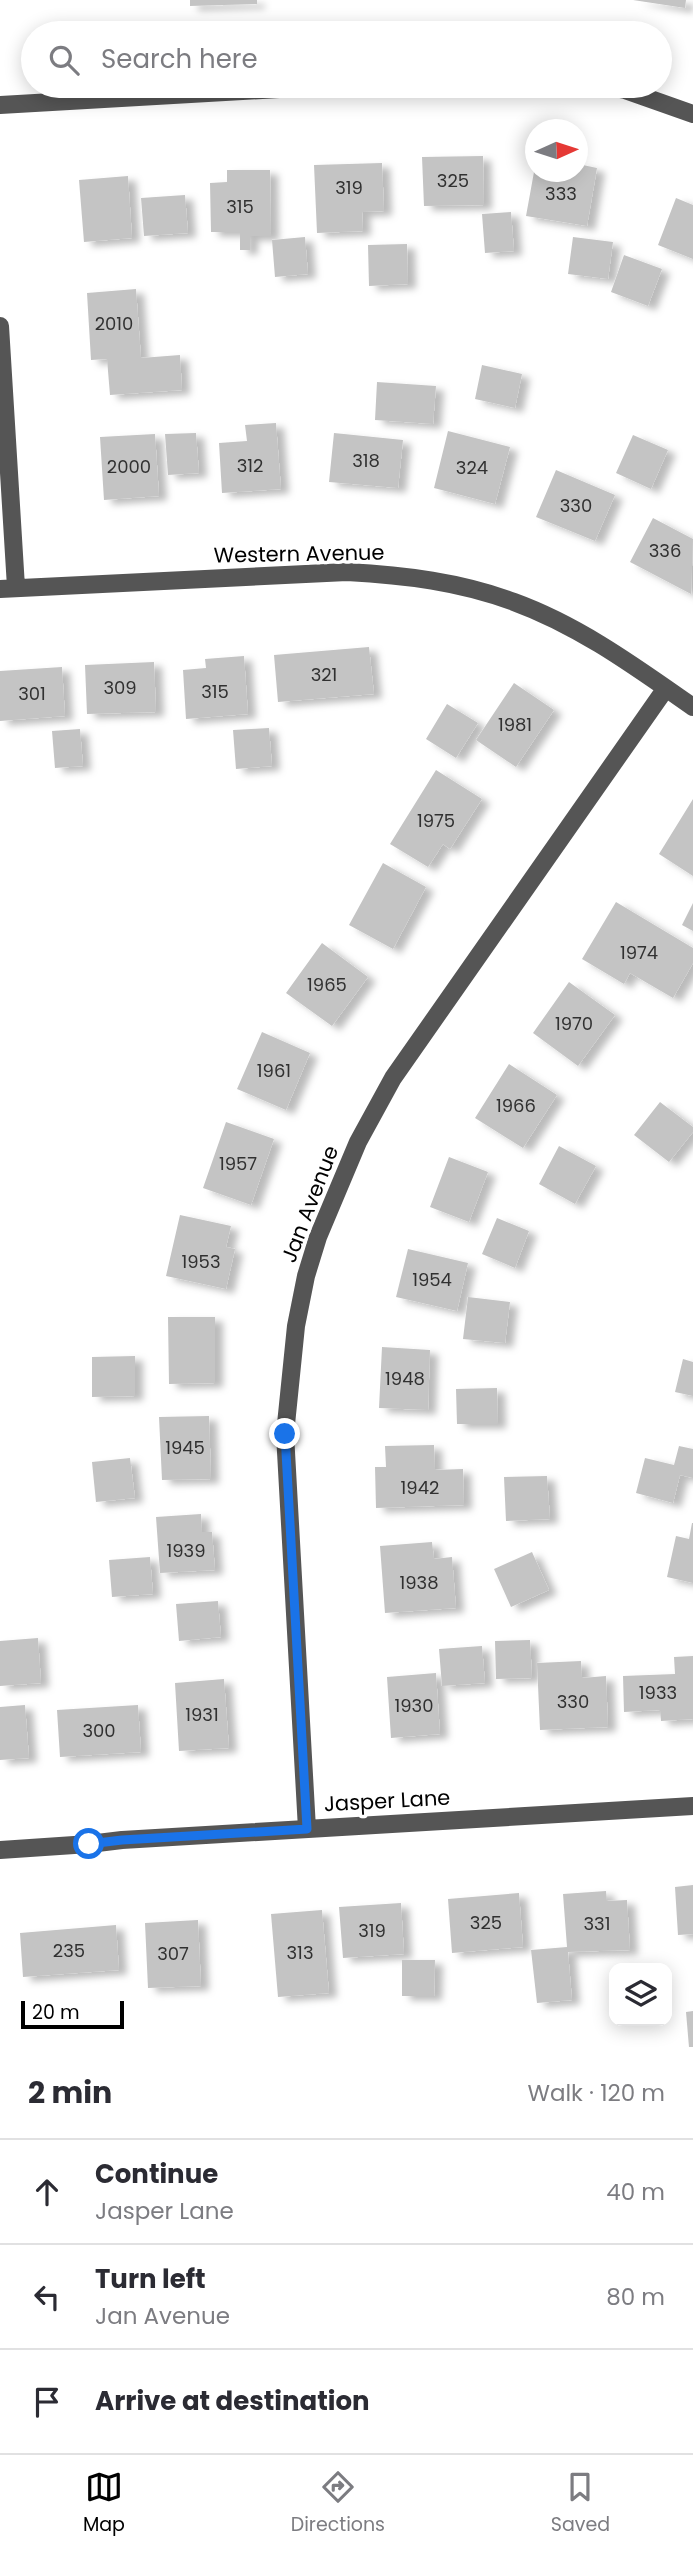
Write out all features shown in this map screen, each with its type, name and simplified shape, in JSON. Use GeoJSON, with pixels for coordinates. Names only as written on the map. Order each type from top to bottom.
{"type":"FeatureCollection","features":[{"type":"Feature","properties":{"kind":"street"},"geometry":{"type":"LineString","coordinates":[[0,105],[122,98]]}},
{"type":"Feature","properties":{"kind":"street"},"geometry":{"type":"LineString","coordinates":[[648,98],[693,114]]}},
{"type":"Feature","properties":{"kind":"street"},"geometry":{"type":"LineString","coordinates":[[0,326],[8,588]]}},
{"type":"Feature","properties":{"kind":"street","name":"Western Avenue"},"geometry":{"type":"LineString","coordinates":[[8,588],[347,572],[396,575],[454,584],[514,602],[546,615],[606,647],[693,707]]}},
{"type":"Feature","properties":{"kind":"street","name":"Jan Avenue"},"geometry":{"type":"LineString","coordinates":[[307,1829],[285,1434],[296,1326],[318,1237],[358,1142],[393,1078],[666,688]]}},
{"type":"Feature","properties":{"kind":"street","name":"Jasper Lane"},"geometry":{"type":"LineString","coordinates":[[0,1850],[693,1806]]}},
{"type":"Feature","properties":{"kind":"building"},"geometry":{"type":"Polygon","coordinates":[[[190,0],[257,0],[257,4],[190,6],[190,0]]]}},
{"type":"Feature","properties":{"kind":"building"},"geometry":{"type":"Polygon","coordinates":[[[633,0],[686,0],[685,8],[633,0]]]}},
{"type":"Feature","properties":{"kind":"building"},"geometry":{"type":"Polygon","coordinates":[[[483,156],[484,205],[424,206],[422,157],[483,156]]]}},
{"type":"Feature","properties":{"kind":"building"},"geometry":{"type":"Polygon","coordinates":[[[382,163],[384,211],[362,212],[363,231],[317,233],[314,165],[382,163]]]}},
{"type":"Feature","properties":{"kind":"building"},"geometry":{"type":"Polygon","coordinates":[[[588,166],[597,168],[587,226],[526,216],[532,182],[588,182],[588,166]]]}},
{"type":"Feature","properties":{"kind":"building"},"geometry":{"type":"Polygon","coordinates":[[[227,170],[270,170],[271,236],[250,236],[250,250],[240,250],[240,232],[211,232],[210,183],[227,182],[227,170]]]}},
{"type":"Feature","properties":{"kind":"building"},"geometry":{"type":"Polygon","coordinates":[[[128,176],[132,238],[84,242],[79,180],[128,176]]]}},
{"type":"Feature","properties":{"kind":"building"},"geometry":{"type":"Polygon","coordinates":[[[185,195],[188,233],[144,236],[141,198],[185,195]]]}},
{"type":"Feature","properties":{"kind":"building"},"geometry":{"type":"Polygon","coordinates":[[[676,198],[693,205],[693,259],[658,245],[676,198]]]}},
{"type":"Feature","properties":{"kind":"building"},"geometry":{"type":"Polygon","coordinates":[[[511,212],[514,251],[485,253],[482,214],[511,212]]]}},
{"type":"Feature","properties":{"kind":"building"},"geometry":{"type":"Polygon","coordinates":[[[305,237],[308,274],[275,277],[272,240],[305,237]]]}},
{"type":"Feature","properties":{"kind":"building"},"geometry":{"type":"Polygon","coordinates":[[[573,237],[613,242],[608,279],[568,274],[573,237]]]}},
{"type":"Feature","properties":{"kind":"building"},"geometry":{"type":"Polygon","coordinates":[[[407,244],[408,284],[369,286],[368,245],[407,244]]]}},
{"type":"Feature","properties":{"kind":"building"},"geometry":{"type":"Polygon","coordinates":[[[624,255],[662,269],[648,306],[611,292],[624,255]]]}},
{"type":"Feature","properties":{"kind":"building"},"geometry":{"type":"Polygon","coordinates":[[[136,289],[141,358],[180,355],[182,390],[110,395],[107,359],[91,360],[87,293],[136,289]]]}},
{"type":"Feature","properties":{"kind":"building"},"geometry":{"type":"Polygon","coordinates":[[[482,365],[522,374],[515,408],[475,399],[482,365]]]}},
{"type":"Feature","properties":{"kind":"building"},"geometry":{"type":"Polygon","coordinates":[[[377,382],[436,386],[433,424],[375,420],[377,382]]]}},
{"type":"Feature","properties":{"kind":"building"},"geometry":{"type":"Polygon","coordinates":[[[276,423],[281,489],[222,493],[219,443],[247,441],[245,425],[276,423]]]}},
{"type":"Feature","properties":{"kind":"building"},"geometry":{"type":"Polygon","coordinates":[[[448,431],[510,447],[495,504],[434,488],[448,431]]]}},
{"type":"Feature","properties":{"kind":"building"},"geometry":{"type":"Polygon","coordinates":[[[196,433],[199,473],[168,475],[165,434],[196,433]]]}},
{"type":"Feature","properties":{"kind":"building"},"geometry":{"type":"Polygon","coordinates":[[[334,433],[403,440],[398,488],[329,482],[334,433]]]}},
{"type":"Feature","properties":{"kind":"building"},"geometry":{"type":"Polygon","coordinates":[[[155,434],[159,496],[104,500],[100,437],[155,434]]]}},
{"type":"Feature","properties":{"kind":"building"},"geometry":{"type":"Polygon","coordinates":[[[633,435],[668,450],[651,489],[616,473],[633,435]]]}},
{"type":"Feature","properties":{"kind":"building"},"geometry":{"type":"Polygon","coordinates":[[[556,470],[615,495],[595,541],[536,517],[556,470]]]}},
{"type":"Feature","properties":{"kind":"building"},"geometry":{"type":"Polygon","coordinates":[[[653,518],[693,539],[691,594],[630,562],[653,518]]]}},
{"type":"Feature","properties":{"kind":"building"},"geometry":{"type":"Polygon","coordinates":[[[369,647],[374,694],[278,702],[274,655],[369,647]]]}},
{"type":"Feature","properties":{"kind":"building"},"geometry":{"type":"Polygon","coordinates":[[[244,656],[248,714],[186,719],[183,670],[206,668],[205,659],[244,656]]]}},
{"type":"Feature","properties":{"kind":"building"},"geometry":{"type":"Polygon","coordinates":[[[154,662],[156,712],[87,714],[85,665],[154,662]]]}},
{"type":"Feature","properties":{"kind":"building"},"geometry":{"type":"Polygon","coordinates":[[[62,667],[65,716],[0,721],[0,671],[62,667]]]}},
{"type":"Feature","properties":{"kind":"building"},"geometry":{"type":"Polygon","coordinates":[[[514,683],[554,710],[516,767],[476,740],[514,683]]]}},
{"type":"Feature","properties":{"kind":"building"},"geometry":{"type":"Polygon","coordinates":[[[447,704],[478,723],[456,758],[426,739],[447,704]]]}},
{"type":"Feature","properties":{"kind":"building"},"geometry":{"type":"Polygon","coordinates":[[[269,728],[272,766],[236,769],[233,730],[269,728]]]}},
{"type":"Feature","properties":{"kind":"building"},"geometry":{"type":"Polygon","coordinates":[[[80,729],[83,766],[55,768],[52,731],[80,729]]]}},
{"type":"Feature","properties":{"kind":"building"},"geometry":{"type":"Polygon","coordinates":[[[436,770],[482,799],[450,849],[443,844],[428,867],[390,844],[436,770]]]}},
{"type":"Feature","properties":{"kind":"building"},"geometry":{"type":"Polygon","coordinates":[[[693,799],[693,876],[659,854],[693,799]]]}},
{"type":"Feature","properties":{"kind":"building"},"geometry":{"type":"Polygon","coordinates":[[[383,863],[426,887],[393,949],[349,925],[383,863]]]}},
{"type":"Feature","properties":{"kind":"building"},"geometry":{"type":"Polygon","coordinates":[[[616,902],[693,948],[693,963],[673,998],[630,973],[624,984],[582,959],[616,902]]]}},
{"type":"Feature","properties":{"kind":"building"},"geometry":{"type":"Polygon","coordinates":[[[693,903],[693,931],[682,925],[693,903]]]}},
{"type":"Feature","properties":{"kind":"building"},"geometry":{"type":"Polygon","coordinates":[[[322,943],[368,977],[332,1026],[286,993],[322,943]]]}},
{"type":"Feature","properties":{"kind":"building"},"geometry":{"type":"Polygon","coordinates":[[[569,982],[615,1015],[578,1066],[533,1033],[569,982]]]}},
{"type":"Feature","properties":{"kind":"building"},"geometry":{"type":"Polygon","coordinates":[[[262,1032],[310,1053],[286,1110],[237,1089],[262,1032]]]}},
{"type":"Feature","properties":{"kind":"building"},"geometry":{"type":"Polygon","coordinates":[[[509,1064],[557,1095],[523,1148],[475,1118],[509,1064]]]}},
{"type":"Feature","properties":{"kind":"building"},"geometry":{"type":"Polygon","coordinates":[[[660,1102],[693,1127],[693,1132],[669,1162],[634,1135],[660,1102]]]}},
{"type":"Feature","properties":{"kind":"building"},"geometry":{"type":"Polygon","coordinates":[[[226,1122],[274,1139],[251,1205],[203,1188],[226,1122]]]}},
{"type":"Feature","properties":{"kind":"building"},"geometry":{"type":"Polygon","coordinates":[[[559,1146],[596,1166],[575,1204],[539,1184],[559,1146]]]}},
{"type":"Feature","properties":{"kind":"building"},"geometry":{"type":"Polygon","coordinates":[[[449,1157],[488,1172],[469,1222],[430,1207],[449,1157]]]}},
{"type":"Feature","properties":{"kind":"building"},"geometry":{"type":"Polygon","coordinates":[[[180,1215],[231,1226],[226,1247],[235,1249],[226,1289],[166,1276],[180,1215]]]}},
{"type":"Feature","properties":{"kind":"building"},"geometry":{"type":"Polygon","coordinates":[[[497,1218],[529,1231],[515,1268],[482,1254],[497,1218]]]}},
{"type":"Feature","properties":{"kind":"building"},"geometry":{"type":"Polygon","coordinates":[[[408,1249],[468,1263],[457,1311],[396,1297],[408,1249]]]}},
{"type":"Feature","properties":{"kind":"building"},"geometry":{"type":"Polygon","coordinates":[[[468,1297],[510,1302],[505,1343],[463,1339],[468,1297]]]}},
{"type":"Feature","properties":{"kind":"building"},"geometry":{"type":"Polygon","coordinates":[[[168,1317],[215,1317],[215,1383],[169,1384],[168,1317]]]}},
{"type":"Feature","properties":{"kind":"building"},"geometry":{"type":"Polygon","coordinates":[[[382,1347],[430,1350],[428,1410],[379,1408],[382,1347]]]}},
{"type":"Feature","properties":{"kind":"building"},"geometry":{"type":"Polygon","coordinates":[[[135,1356],[135,1396],[92,1397],[92,1357],[135,1356]]]}},
{"type":"Feature","properties":{"kind":"building"},"geometry":{"type":"Polygon","coordinates":[[[683,1359],[693,1362],[693,1396],[675,1392],[683,1359]]]}},
{"type":"Feature","properties":{"kind":"building"},"geometry":{"type":"Polygon","coordinates":[[[497,1388],[498,1424],[457,1424],[456,1389],[497,1388]]]}},
{"type":"Feature","properties":{"kind":"building"},"geometry":{"type":"Polygon","coordinates":[[[209,1416],[211,1479],[162,1480],[159,1417],[209,1416]]]}},
{"type":"Feature","properties":{"kind":"building"},"geometry":{"type":"Polygon","coordinates":[[[434,1445],[435,1470],[463,1469],[464,1505],[376,1508],[375,1467],[386,1467],[385,1446],[434,1445]]]}},
{"type":"Feature","properties":{"kind":"building"},"geometry":{"type":"Polygon","coordinates":[[[679,1446],[693,1449],[693,1478],[680,1475],[673,1503],[636,1493],[645,1458],[674,1465],[679,1446]]]}},
{"type":"Feature","properties":{"kind":"building"},"geometry":{"type":"Polygon","coordinates":[[[130,1458],[135,1498],[96,1502],[92,1462],[130,1458]]]}},
{"type":"Feature","properties":{"kind":"building"},"geometry":{"type":"Polygon","coordinates":[[[547,1476],[550,1519],[506,1521],[504,1477],[547,1476]]]}},
{"type":"Feature","properties":{"kind":"building"},"geometry":{"type":"Polygon","coordinates":[[[201,1514],[202,1532],[212,1532],[215,1570],[160,1573],[156,1517],[201,1514]]]}},
{"type":"Feature","properties":{"kind":"building"},"geometry":{"type":"Polygon","coordinates":[[[692,1523],[693,1583],[667,1577],[676,1536],[689,1539],[692,1523]]]}},
{"type":"Feature","properties":{"kind":"building"},"geometry":{"type":"Polygon","coordinates":[[[432,1542],[434,1559],[452,1557],[456,1608],[385,1613],[380,1546],[432,1542]]]}},
{"type":"Feature","properties":{"kind":"building"},"geometry":{"type":"Polygon","coordinates":[[[532,1552],[549,1590],[511,1607],[494,1569],[532,1552]]]}},
{"type":"Feature","properties":{"kind":"building"},"geometry":{"type":"Polygon","coordinates":[[[150,1557],[153,1594],[112,1597],[109,1560],[150,1557]]]}},
{"type":"Feature","properties":{"kind":"building"},"geometry":{"type":"Polygon","coordinates":[[[218,1601],[221,1637],[179,1641],[176,1604],[218,1601]]]}},
{"type":"Feature","properties":{"kind":"building"},"geometry":{"type":"Polygon","coordinates":[[[38,1638],[41,1683],[0,1686],[0,1641],[38,1638]]]}},
{"type":"Feature","properties":{"kind":"building"},"geometry":{"type":"Polygon","coordinates":[[[530,1640],[532,1678],[496,1679],[495,1641],[530,1640]]]}},
{"type":"Feature","properties":{"kind":"building"},"geometry":{"type":"Polygon","coordinates":[[[482,1646],[485,1683],[442,1686],[439,1649],[482,1646]]]}},
{"type":"Feature","properties":{"kind":"building"},"geometry":{"type":"Polygon","coordinates":[[[693,1656],[693,1719],[661,1721],[660,1710],[624,1712],[623,1676],[675,1674],[674,1657],[693,1656]]]}},
{"type":"Feature","properties":{"kind":"building"},"geometry":{"type":"Polygon","coordinates":[[[581,1661],[582,1678],[606,1676],[608,1727],[540,1730],[537,1663],[581,1661]]]}},
{"type":"Feature","properties":{"kind":"building"},"geometry":{"type":"Polygon","coordinates":[[[436,1673],[440,1734],[391,1738],[387,1677],[436,1673]]]}},
{"type":"Feature","properties":{"kind":"building"},"geometry":{"type":"Polygon","coordinates":[[[224,1679],[229,1748],[179,1751],[175,1683],[224,1679]]]}},
{"type":"Feature","properties":{"kind":"building"},"geometry":{"type":"Polygon","coordinates":[[[25,1705],[29,1758],[0,1760],[0,1707],[25,1705]]]}},
{"type":"Feature","properties":{"kind":"building"},"geometry":{"type":"Polygon","coordinates":[[[138,1705],[141,1752],[60,1757],[57,1710],[138,1705]]]}},
{"type":"Feature","properties":{"kind":"building"},"geometry":{"type":"Polygon","coordinates":[[[693,1885],[693,1934],[678,1935],[675,1887],[693,1885]]]}},
{"type":"Feature","properties":{"kind":"building"},"geometry":{"type":"Polygon","coordinates":[[[606,1891],[607,1901],[627,1900],[630,1950],[568,1952],[572,2000],[537,2003],[531,1950],[567,1947],[563,1894],[606,1891]]]}},
{"type":"Feature","properties":{"kind":"building"},"geometry":{"type":"Polygon","coordinates":[[[519,1893],[523,1947],[452,1953],[448,1899],[519,1893]]]}},
{"type":"Feature","properties":{"kind":"building"},"geometry":{"type":"Polygon","coordinates":[[[401,1903],[404,1954],[343,1958],[339,1907],[401,1903]]]}},
{"type":"Feature","properties":{"kind":"building"},"geometry":{"type":"Polygon","coordinates":[[[322,1910],[329,1993],[278,1997],[271,1914],[322,1910]]]}},
{"type":"Feature","properties":{"kind":"building"},"geometry":{"type":"Polygon","coordinates":[[[198,1920],[201,1986],[148,1988],[145,1923],[198,1920]]]}},
{"type":"Feature","properties":{"kind":"building"},"geometry":{"type":"Polygon","coordinates":[[[116,1925],[119,1970],[23,1977],[20,1933],[116,1925]]]}},
{"type":"Feature","properties":{"kind":"building"},"geometry":{"type":"Polygon","coordinates":[[[402,1960],[435,1960],[434,1996],[402,1996],[402,1960]]]}},
{"type":"Feature","properties":{"kind":"building"},"geometry":{"type":"Polygon","coordinates":[[[693,2011],[693,2047],[689,2047],[686,2012],[693,2011]]]}},
{"type":"Feature","properties":{"kind":"route"},"geometry":{"type":"LineString","coordinates":[[89,1844],[307,1829],[285,1434]]}}]}
